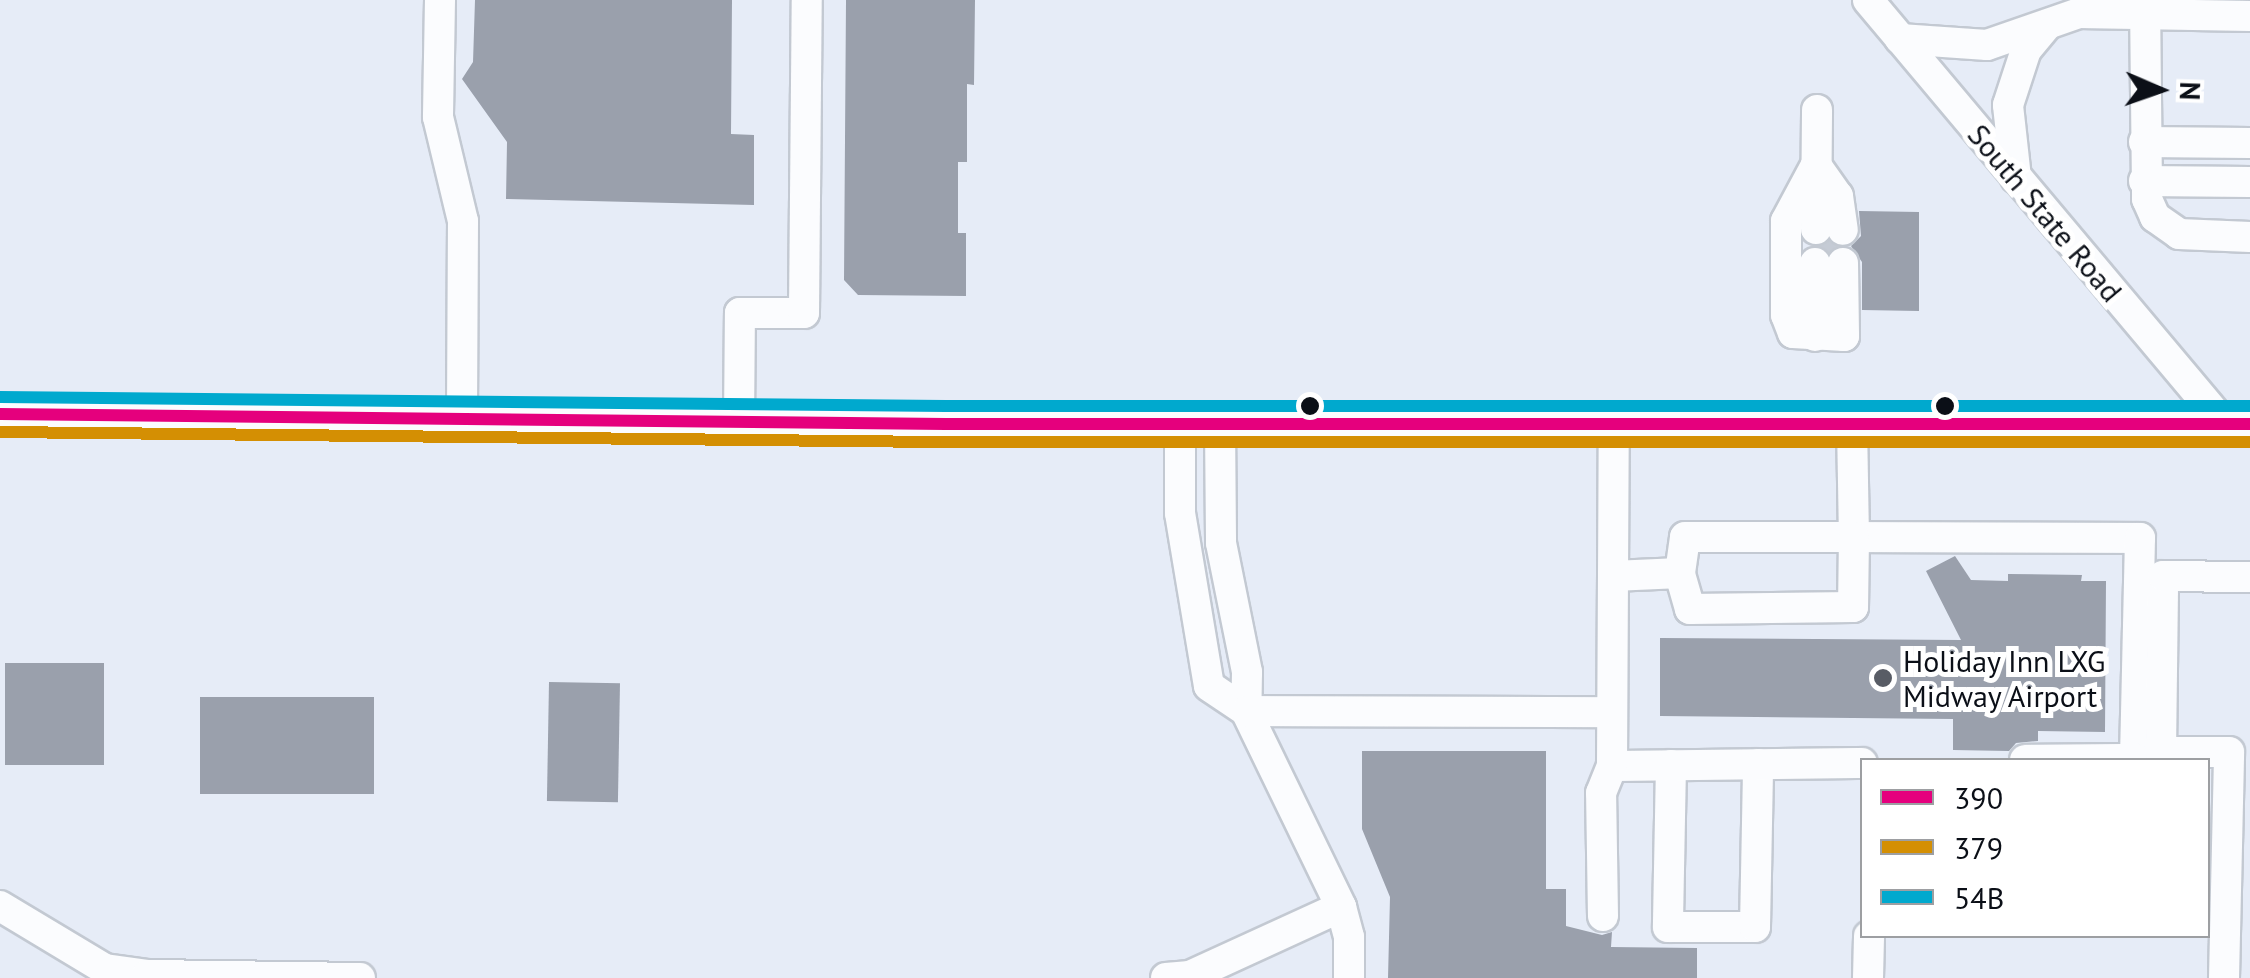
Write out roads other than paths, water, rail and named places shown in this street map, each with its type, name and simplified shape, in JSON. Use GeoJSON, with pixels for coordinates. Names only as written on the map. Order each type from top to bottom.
{"type":"FeatureCollection","features":[{"type":"Feature","properties":{"kind":"main road"},"geometry":{"type":"LineString","coordinates":[[0,414],[739,422],[2237,424]]}},
{"type":"Feature","properties":{"kind":"street"},"geometry":{"type":"LineString","coordinates":[[440,0],[438,117],[463,221],[462,418]]}},
{"type":"Feature","properties":{"kind":"street"},"geometry":{"type":"LineString","coordinates":[[739,422],[740,313],[804,313],[807,0]]}},
{"type":"Feature","properties":{"kind":"street","name":"South State Road"},"geometry":{"type":"LineString","coordinates":[[1868,0],[2016,178],[2237,424]]}},
{"type":"Feature","properties":{"kind":"street"},"geometry":{"type":"LineString","coordinates":[[1900,39],[1988,44],[2052,19],[2145,7],[2250,16]]}},
{"type":"Feature","properties":{"kind":"street"},"geometry":{"type":"LineString","coordinates":[[2145,7],[2147,171],[2179,234],[2250,236]]}},
{"type":"Feature","properties":{"kind":"street"},"geometry":{"type":"LineString","coordinates":[[2016,178],[2008,105],[2014,76],[2026,50],[2052,19]]}},
{"type":"Feature","properties":{"kind":"street"},"geometry":{"type":"LineString","coordinates":[[1815,178],[1842,207],[1822,230],[1815,178],[1816,110]]}},
{"type":"Feature","properties":{"kind":"street"},"geometry":{"type":"LineString","coordinates":[[2147,171],[2250,124]]}},
{"type":"Feature","properties":{"kind":"street"},"geometry":{"type":"LineString","coordinates":[[2147,171],[2250,144]]}},
{"type":"Feature","properties":{"kind":"street"},"geometry":{"type":"LineString","coordinates":[[2147,171],[2250,162]]}},
{"type":"Feature","properties":{"kind":"street"},"geometry":{"type":"LineString","coordinates":[[2147,171],[2250,182]]}},
{"type":"Feature","properties":{"kind":"street"},"geometry":{"type":"LineString","coordinates":[[2147,171],[2250,200]]}},
{"type":"Feature","properties":{"kind":"street"},"geometry":{"type":"LineString","coordinates":[[2147,171],[2250,218]]}},
{"type":"Feature","properties":{"kind":"street"},"geometry":{"type":"LineString","coordinates":[[1815,178],[1786,220],[1786,316],[1788,326],[1822,336]]}},
{"type":"Feature","properties":{"kind":"street"},"geometry":{"type":"LineString","coordinates":[[1822,336],[1822,263],[1822,336]]}},
{"type":"Feature","properties":{"kind":"street"},"geometry":{"type":"LineString","coordinates":[[1200,424],[1180,514],[1209,686],[1246,711],[1341,907],[1349,937],[1349,978]]}},
{"type":"Feature","properties":{"kind":"street"},"geometry":{"type":"LineString","coordinates":[[1603,916],[1601,793],[1612,766],[1614,424]]}},
{"type":"Feature","properties":{"kind":"street"},"geometry":{"type":"LineString","coordinates":[[1852,424],[1854,536],[1853,607],[1690,609],[1680,573],[1685,538],[1854,536],[2140,538],[2135,758]]}},
{"type":"Feature","properties":{"kind":"street"},"geometry":{"type":"LineString","coordinates":[[1613,576],[1680,573]]}},
{"type":"Feature","properties":{"kind":"street"},"geometry":{"type":"LineString","coordinates":[[2224,978],[2229,752],[2161,752],[2163,576],[2250,577]]}},
{"type":"Feature","properties":{"kind":"street"},"geometry":{"type":"LineString","coordinates":[[1246,711],[1612,712]]}},
{"type":"Feature","properties":{"kind":"street"},"geometry":{"type":"LineString","coordinates":[[1612,766],[1860,762]]}},
{"type":"Feature","properties":{"kind":"street"},"geometry":{"type":"LineString","coordinates":[[1670,765],[1668,928],[1755,927],[1758,764]]}},
{"type":"Feature","properties":{"kind":"street"},"geometry":{"type":"LineString","coordinates":[[0,906],[105,969],[147,975],[360,978]]}},
{"type":"Feature","properties":{"kind":"street"},"geometry":{"type":"LineString","coordinates":[[1166,978],[1190,976],[1341,907]]}},
{"type":"Feature","properties":{"kind":"street"},"geometry":{"type":"LineString","coordinates":[[1868,978],[1869,938]]}},
{"type":"Feature","properties":{"kind":"tunnel"},"geometry":{"type":"LineString","coordinates":[[1829,230],[1829,263]]}},
{"type":"Feature","properties":{"kind":"place","name":"Holiday Inn LXG Midway Airport"},"geometry":{"type":"Point","coordinates":[1883,678]}}]}
